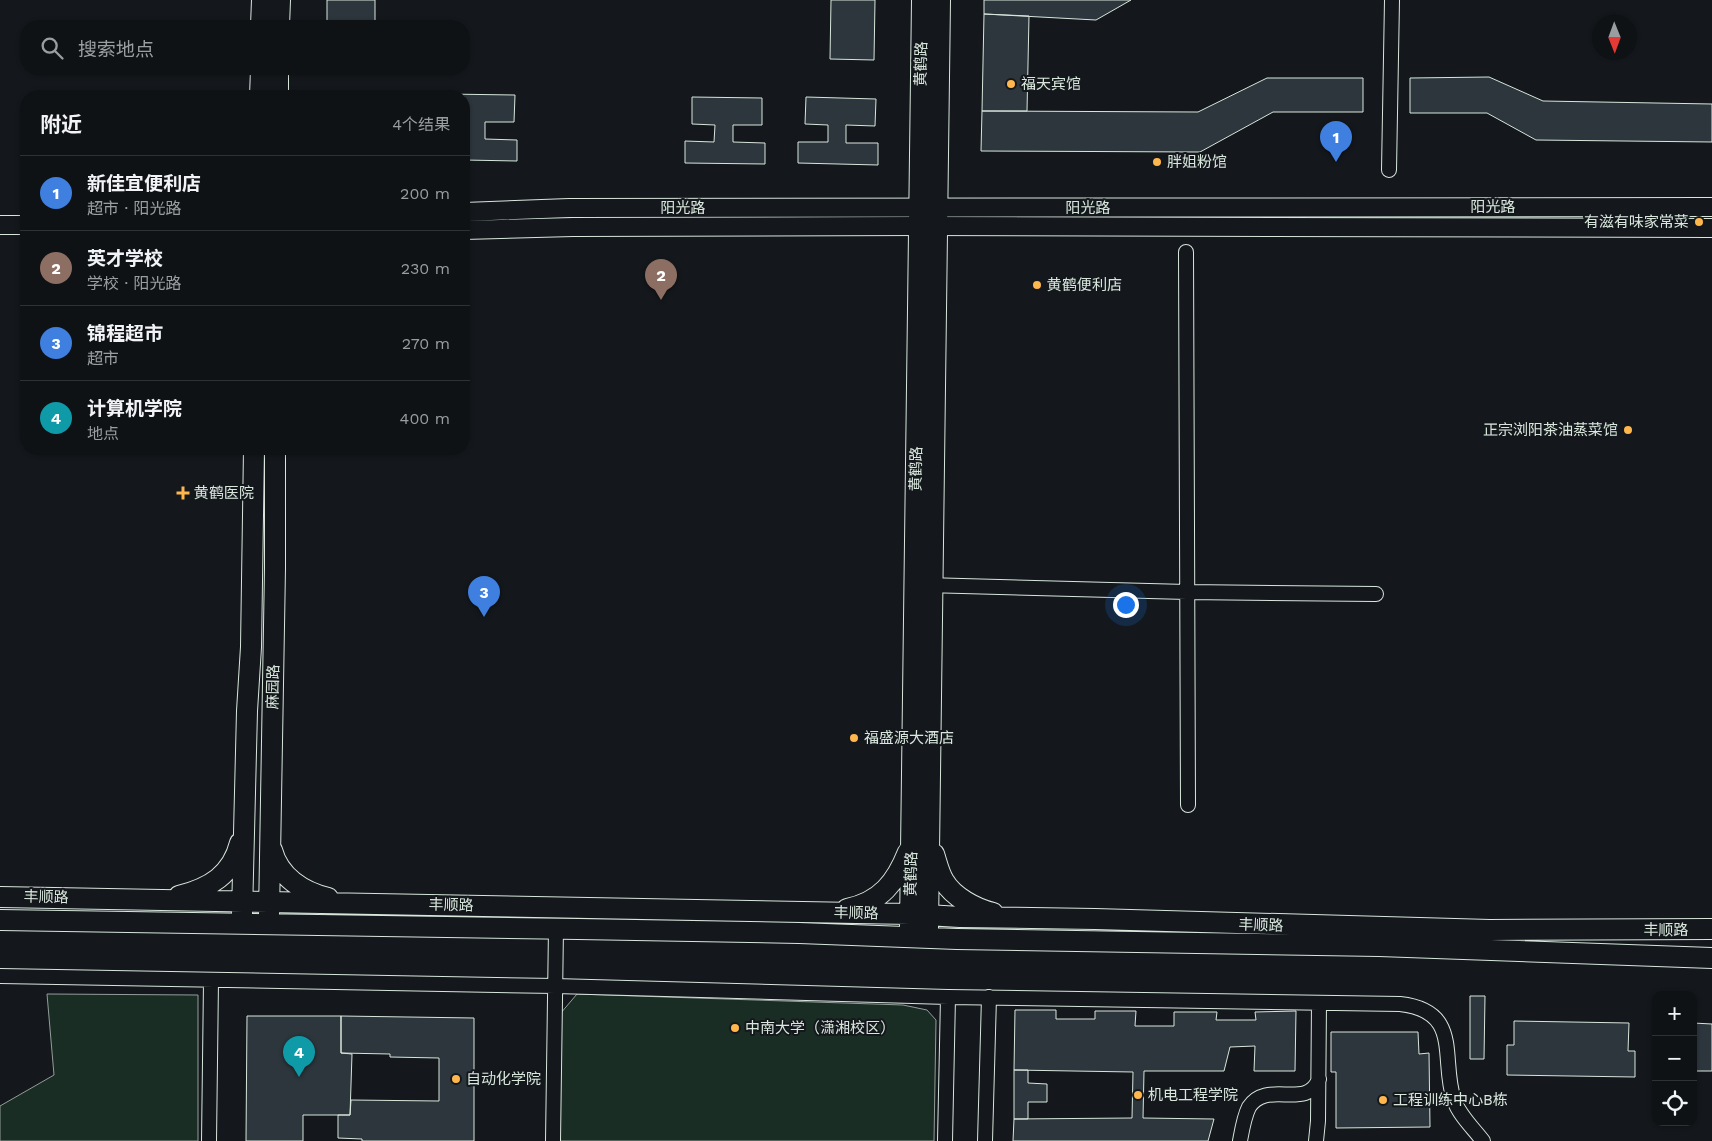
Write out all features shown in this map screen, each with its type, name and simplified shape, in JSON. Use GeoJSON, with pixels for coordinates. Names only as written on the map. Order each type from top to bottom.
{"type":"FeatureCollection","features":[{"type":"Feature","properties":{"kind":"main road"},"geometry":{"type":"LineString","coordinates":[[261,20],[262,0]]}},
{"type":"Feature","properties":{"kind":"main road"},"geometry":{"type":"LineString","coordinates":[[279,20],[280,0]]}},
{"type":"Feature","properties":{"kind":"main road","name":"黄鹤路"},"geometry":{"type":"LineString","coordinates":[[919,938],[928,217],[922,0]]}},
{"type":"Feature","properties":{"kind":"main road"},"geometry":{"type":"LineString","coordinates":[[928,217],[940,0]]}},
{"type":"Feature","properties":{"kind":"main road"},"geometry":{"type":"LineString","coordinates":[[260,90],[261,75]]}},
{"type":"Feature","properties":{"kind":"main road"},"geometry":{"type":"LineString","coordinates":[[278,75],[278,90]]}},
{"type":"Feature","properties":{"kind":"main road"},"geometry":{"type":"LineString","coordinates":[[242,924],[247,711],[252,647],[254,455]]}},
{"type":"Feature","properties":{"kind":"main road","name":"麻园路"},"geometry":{"type":"LineString","coordinates":[[269,925],[275,568],[274,455]]}},
{"type":"Feature","properties":{"kind":"main road"},"geometry":{"type":"LineString","coordinates":[[160,900],[205,888],[221,877],[231,865],[238,851],[244,819]]}},
{"type":"Feature","properties":{"kind":"main road"},"geometry":{"type":"LineString","coordinates":[[822,912],[852,908],[869,901],[887,888],[900,872],[921,821]]}},
{"type":"Feature","properties":{"kind":"main road"},"geometry":{"type":"LineString","coordinates":[[921,821],[944,882],[956,894],[984,910],[1022,918]]}},
{"type":"Feature","properties":{"kind":"main road"},"geometry":{"type":"LineString","coordinates":[[270,839],[275,861],[284,874],[297,885],[317,896],[362,904]]}},
{"type":"Feature","properties":{"kind":"main road","name":"丰顺路"},"geometry":{"type":"LineString","coordinates":[[0,897],[822,912],[1490,930],[1712,930]]}},
{"type":"Feature","properties":{"kind":"main road"},"geometry":{"type":"LineString","coordinates":[[0,920],[556,928],[919,938],[1379,946],[1712,958]]}},
{"type":"Feature","properties":{"kind":"street"},"geometry":{"type":"LineString","coordinates":[[1389,170],[1392,0]]}},
{"type":"Feature","properties":{"kind":"street","name":"阳光路"},"geometry":{"type":"LineString","coordinates":[[470,230],[928,217],[1712,207]]}},
{"type":"Feature","properties":{"kind":"street","name":"阳光路"},"geometry":{"type":"LineString","coordinates":[[470,212],[569,208],[928,217],[1712,228]]}},
{"type":"Feature","properties":{"kind":"street"},"geometry":{"type":"LineString","coordinates":[[0,225],[20,225]]}},
{"type":"Feature","properties":{"kind":"street"},"geometry":{"type":"LineString","coordinates":[[0,234],[20,234]]}},
{"type":"Feature","properties":{"kind":"street"},"geometry":{"type":"LineString","coordinates":[[1186,252],[1188,805]]}},
{"type":"Feature","properties":{"kind":"street"},"geometry":{"type":"LineString","coordinates":[[923,585],[1187,592],[1376,594]]}},
{"type":"Feature","properties":{"kind":"street"},"geometry":{"type":"LineString","coordinates":[[553,1141],[556,928]]}},
{"type":"Feature","properties":{"kind":"street"},"geometry":{"type":"LineString","coordinates":[[0,976],[555,986],[948,997],[1400,1004],[1418,1007],[1433,1016],[1445,1036],[1455,1102],[1483,1141]]}},
{"type":"Feature","properties":{"kind":"street"},"geometry":{"type":"LineString","coordinates":[[209,1141],[211,981]]}},
{"type":"Feature","properties":{"kind":"street"},"geometry":{"type":"LineString","coordinates":[[945,1141],[948,997]]}},
{"type":"Feature","properties":{"kind":"street"},"geometry":{"type":"LineString","coordinates":[[985,1141],[989,997]]}},
{"type":"Feature","properties":{"kind":"street"},"geometry":{"type":"LineString","coordinates":[[1316,1141],[1319,1079],[1319,1003]]}},
{"type":"Feature","properties":{"kind":"street"},"geometry":{"type":"LineString","coordinates":[[1240,1141],[1248,1110],[1257,1099],[1271,1094],[1304,1094],[1313,1090],[1319,1079]]}},
{"type":"Feature","properties":{"kind":"street"},"geometry":{"type":"LineString","coordinates":[[1296,1095],[1311,1103],[1316,1110],[1318,1120]]}},
{"type":"Feature","properties":{"kind":"green space"},"geometry":{"type":"Polygon","coordinates":[[[47,994],[198,995],[198,1141],[0,1141],[0,1106],[54,1075],[47,994]]]}},
{"type":"Feature","properties":{"kind":"green space"},"geometry":{"type":"Polygon","coordinates":[[[577,994],[903,1005],[927,1010],[936,1020],[934,1141],[559,1141],[560,1014],[577,994]]]}},
{"type":"Feature","properties":{"kind":"building"},"geometry":{"type":"Polygon","coordinates":[[[327,0],[375,0],[375,20],[327,20],[327,0]]]}},
{"type":"Feature","properties":{"kind":"building"},"geometry":{"type":"Polygon","coordinates":[[[831,0],[875,0],[874,60],[830,59],[831,0]]]}},
{"type":"Feature","properties":{"kind":"building"},"geometry":{"type":"Polygon","coordinates":[[[984,0],[1131,0],[1096,20],[984,14],[984,0]]]}},
{"type":"Feature","properties":{"kind":"building"},"geometry":{"type":"Polygon","coordinates":[[[984,14],[1029,16],[1027,111],[982,111],[984,14]]]}},
{"type":"Feature","properties":{"kind":"building"},"geometry":{"type":"Polygon","coordinates":[[[1489,77],[1543,101],[1712,104],[1712,142],[1536,140],[1487,113],[1410,113],[1410,78],[1489,77]]]}},
{"type":"Feature","properties":{"kind":"building"},"geometry":{"type":"Polygon","coordinates":[[[1267,78],[1363,78],[1363,112],[1273,112],[1200,152],[981,151],[982,111],[1198,112],[1267,78]]]}},
{"type":"Feature","properties":{"kind":"building"},"geometry":{"type":"Polygon","coordinates":[[[470,94],[515,95],[514,122],[485,122],[485,139],[517,140],[517,161],[470,160],[470,94]]]}},
{"type":"Feature","properties":{"kind":"building"},"geometry":{"type":"Polygon","coordinates":[[[692,97],[762,98],[762,125],[733,125],[733,142],[765,143],[765,164],[685,163],[685,141],[714,142],[715,125],[692,124],[692,97]]]}},
{"type":"Feature","properties":{"kind":"building"},"geometry":{"type":"Polygon","coordinates":[[[806,97],[876,99],[875,126],[846,125],[846,143],[878,143],[878,165],[798,163],[798,142],[828,142],[828,125],[805,124],[806,97]]]}},
{"type":"Feature","properties":{"kind":"building"},"geometry":{"type":"Polygon","coordinates":[[[1470,996],[1485,996],[1484,1059],[1470,1059],[1470,996]]]}},
{"type":"Feature","properties":{"kind":"building","name":"机电工程学院"},"geometry":{"type":"Polygon","coordinates":[[[1015,1010],[1056,1010],[1056,1019],[1095,1019],[1095,1011],[1136,1011],[1135,1026],[1174,1026],[1174,1012],[1217,1012],[1216,1020],[1256,1020],[1255,1012],[1296,1011],[1295,1071],[1254,1071],[1255,1046],[1230,1047],[1224,1071],[1144,1071],[1143,1118],[1214,1119],[1208,1141],[1013,1141],[1014,1119],[1132,1118],[1133,1072],[1014,1070],[1015,1010]]]}},
{"type":"Feature","properties":{"kind":"building"},"geometry":{"type":"Polygon","coordinates":[[[247,1016],[341,1016],[341,1053],[352,1054],[350,1115],[303,1115],[303,1141],[246,1141],[247,1016]]]}},
{"type":"Feature","properties":{"kind":"building","name":"自动化学院"},"geometry":{"type":"Polygon","coordinates":[[[341,1016],[474,1018],[474,1141],[362,1141],[362,1139],[338,1138],[338,1115],[350,1115],[351,1100],[439,1101],[439,1058],[341,1053],[341,1016]]]}},
{"type":"Feature","properties":{"kind":"building"},"geometry":{"type":"Polygon","coordinates":[[[1514,1021],[1629,1023],[1628,1051],[1635,1051],[1635,1077],[1507,1075],[1507,1045],[1514,1045],[1514,1021]]]}},
{"type":"Feature","properties":{"kind":"building"},"geometry":{"type":"Polygon","coordinates":[[[1697,1023],[1712,1024],[1712,1071],[1697,1071],[1697,1023]]]}},
{"type":"Feature","properties":{"kind":"building","name":"工程训练中心B栋"},"geometry":{"type":"Polygon","coordinates":[[[1331,1032],[1418,1032],[1419,1054],[1429,1053],[1430,1127],[1336,1128],[1336,1072],[1331,1072],[1331,1032]]]}},
{"type":"Feature","properties":{"kind":"building"},"geometry":{"type":"Polygon","coordinates":[[[1014,1070],[1028,1070],[1028,1083],[1047,1084],[1047,1102],[1028,1102],[1028,1119],[1014,1119],[1014,1070]]]}},
{"type":"Feature","properties":{"kind":"place","name":"福天宾馆"},"geometry":{"type":"Point","coordinates":[1011,84]}},
{"type":"Feature","properties":{"kind":"place","name":"胖姐粉馆"},"geometry":{"type":"Point","coordinates":[1157,162]}},
{"type":"Feature","properties":{"kind":"place","name":"新佳宜便利店"},"geometry":{"type":"Point","coordinates":[1336,162]}},
{"type":"Feature","properties":{"kind":"place","name":"有滋有味家常菜"},"geometry":{"type":"Point","coordinates":[1699,222]}},
{"type":"Feature","properties":{"kind":"place","name":"黄鹤便利店"},"geometry":{"type":"Point","coordinates":[1037,285]}},
{"type":"Feature","properties":{"kind":"place","name":"英才学校"},"geometry":{"type":"Point","coordinates":[661,300]}},
{"type":"Feature","properties":{"kind":"place","name":"正宗浏阳茶油蒸菜馆"},"geometry":{"type":"Point","coordinates":[1628,430]}},
{"type":"Feature","properties":{"kind":"place","name":"黄鹤医院"},"geometry":{"type":"Point","coordinates":[183,493]}},
{"type":"Feature","properties":{"kind":"place","name":"锦程超市"},"geometry":{"type":"Point","coordinates":[484,617]}},
{"type":"Feature","properties":{"kind":"place","name":"福盛源大酒店"},"geometry":{"type":"Point","coordinates":[854,738]}},
{"type":"Feature","properties":{"kind":"place","name":"中南大学（潇湘校区）"},"geometry":{"type":"Point","coordinates":[735,1028]}},
{"type":"Feature","properties":{"kind":"place","name":"计算机学院"},"geometry":{"type":"Point","coordinates":[299,1077]}},
{"type":"Feature","properties":{"kind":"place","name":"自动化学院"},"geometry":{"type":"Point","coordinates":[456,1079]}},
{"type":"Feature","properties":{"kind":"place","name":"机电工程学院"},"geometry":{"type":"Point","coordinates":[1138,1095]}},
{"type":"Feature","properties":{"kind":"place","name":"工程训练中心B栋"},"geometry":{"type":"Point","coordinates":[1383,1100]}}]}
